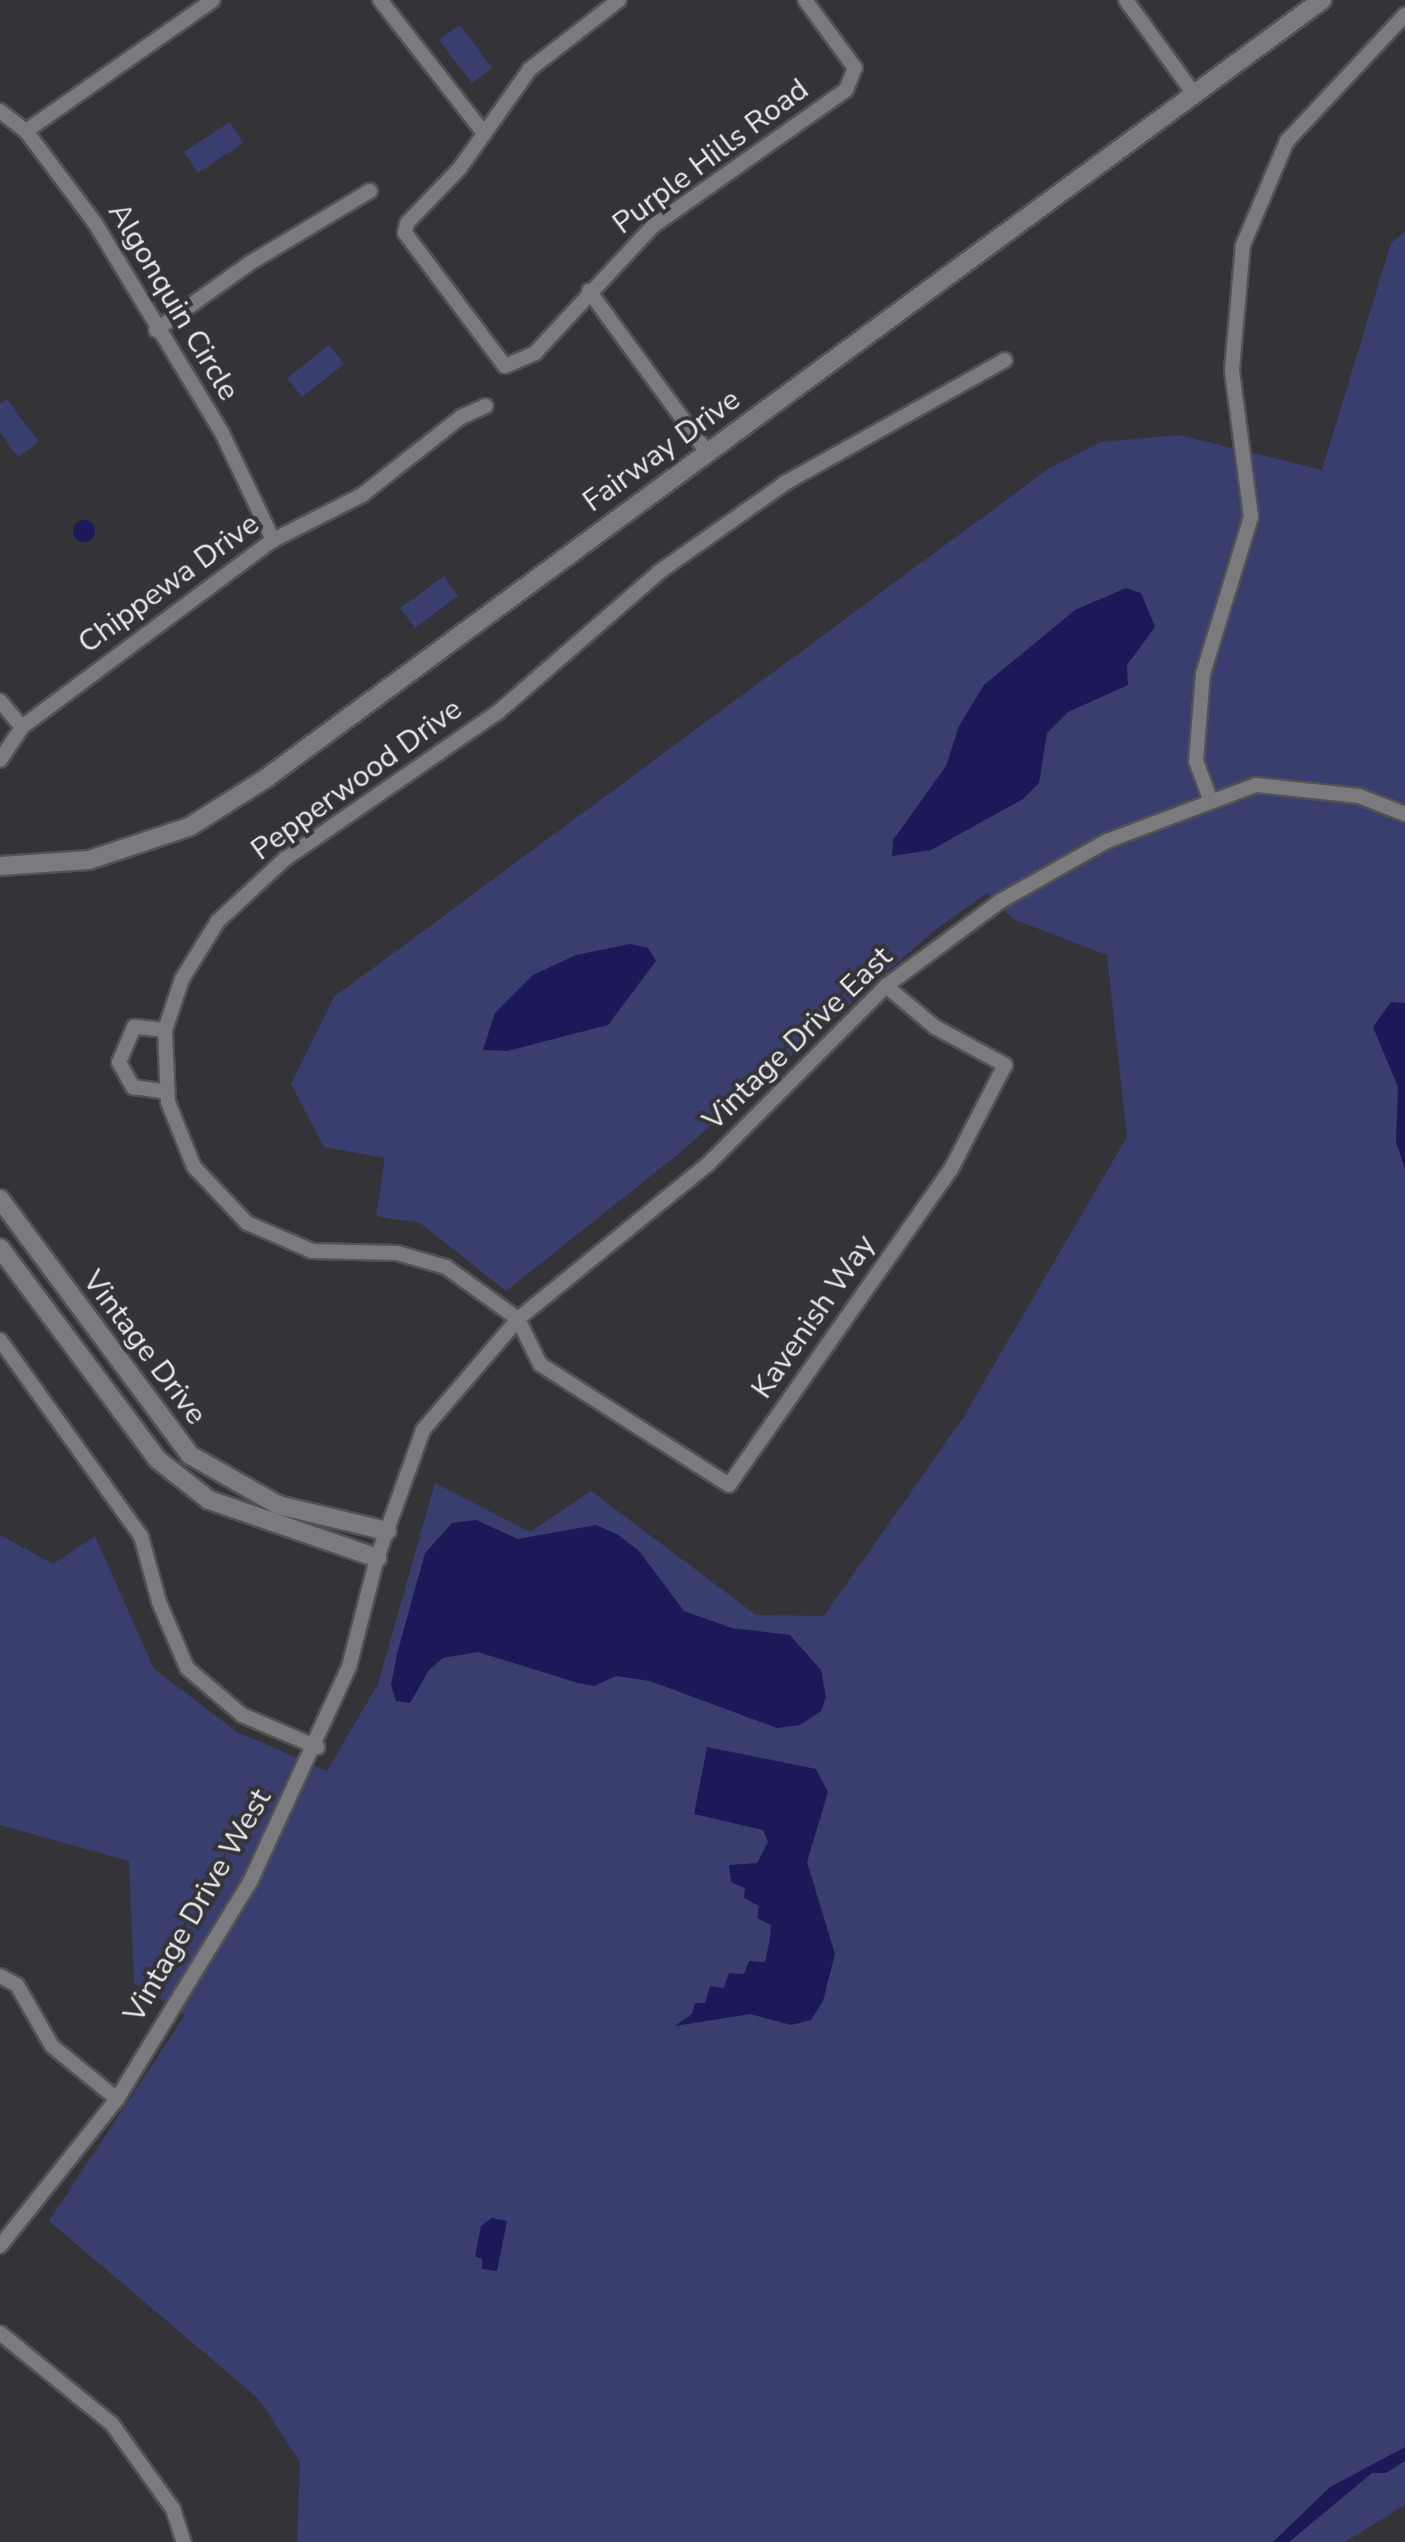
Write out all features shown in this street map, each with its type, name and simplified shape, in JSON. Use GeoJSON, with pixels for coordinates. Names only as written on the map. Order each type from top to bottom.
{"type":"FeatureCollection","features":[{"type":"Feature","properties":{"kind":"street"},"geometry":{"type":"LineString","coordinates":[[26,132],[213,0]]}},
{"type":"Feature","properties":{"kind":"street"},"geometry":{"type":"LineString","coordinates":[[380,0],[484,133],[530,69],[619,0]]}},
{"type":"Feature","properties":{"kind":"street","name":"Purple Hills Road"},"geometry":{"type":"LineString","coordinates":[[484,133],[440,194],[410,214],[405,232],[506,366],[535,353],[653,226],[846,90],[855,68],[806,0]]}},
{"type":"Feature","properties":{"kind":"street"},"geometry":{"type":"LineString","coordinates":[[1126,0],[1194,94]]}},
{"type":"Feature","properties":{"kind":"street","name":"Fairway Drive"},"geometry":{"type":"LineString","coordinates":[[0,866],[90,860],[190,827],[265,779],[1322,0]]}},
{"type":"Feature","properties":{"kind":"street"},"geometry":{"type":"LineString","coordinates":[[1210,799],[1196,761],[1202,674],[1252,517],[1232,370],[1242,245],[1288,141],[1405,15]]}},
{"type":"Feature","properties":{"kind":"street","name":"Algonquin Circle"},"geometry":{"type":"LineString","coordinates":[[0,112],[26,132],[95,224],[222,434],[274,540]]}},
{"type":"Feature","properties":{"kind":"street"},"geometry":{"type":"LineString","coordinates":[[156,330],[250,263],[370,191]]}},
{"type":"Feature","properties":{"kind":"street"},"geometry":{"type":"LineString","coordinates":[[589,291],[707,452]]}},
{"type":"Feature","properties":{"kind":"street","name":"Pepperwood Drive"},"geometry":{"type":"LineString","coordinates":[[518,1319],[446,1267],[397,1253],[312,1251],[248,1223],[188,1157],[167,1092],[165,1030],[182,979],[218,921],[285,859],[497,714],[659,572],[785,483],[1004,360]]}},
{"type":"Feature","properties":{"kind":"street","name":"Chippewa Drive"},"geometry":{"type":"LineString","coordinates":[[0,760],[22,727],[274,540],[362,495],[461,417],[486,406]]}},
{"type":"Feature","properties":{"kind":"street"},"geometry":{"type":"LineString","coordinates":[[0,701],[22,727]]}},
{"type":"Feature","properties":{"kind":"street","name":"Vintage Drive East"},"geometry":{"type":"LineString","coordinates":[[378,1558],[423,1430],[518,1319],[708,1164],[886,986],[999,902],[1107,841],[1256,784],[1298,785],[1405,814]]}},
{"type":"Feature","properties":{"kind":"street","name":"Kavenish Way"},"geometry":{"type":"LineString","coordinates":[[518,1319],[540,1364],[730,1485],[951,1169],[1006,1066],[935,1027],[886,986]]}},
{"type":"Feature","properties":{"kind":"street"},"geometry":{"type":"LineString","coordinates":[[165,1030],[134,1027],[118,1062],[133,1087],[167,1092]]}},
{"type":"Feature","properties":{"kind":"street","name":"Vintage Drive"},"geometry":{"type":"LineString","coordinates":[[0,1200],[190,1455],[278,1505],[387,1531]]}},
{"type":"Feature","properties":{"kind":"street","name":"Vintage Drive"},"geometry":{"type":"LineString","coordinates":[[0,1248],[156,1458],[234,1512],[378,1558]]}},
{"type":"Feature","properties":{"kind":"street"},"geometry":{"type":"LineString","coordinates":[[0,1340],[141,1536],[187,1668],[242,1715],[317,1748]]}},
{"type":"Feature","properties":{"kind":"street","name":"Vintage Drive West"},"geometry":{"type":"LineString","coordinates":[[0,2246],[117,2099],[251,1880],[317,1748],[350,1667],[378,1558]]}},
{"type":"Feature","properties":{"kind":"street"},"geometry":{"type":"LineString","coordinates":[[0,1976],[17,1985],[52,2046],[117,2099]]}},
{"type":"Feature","properties":{"kind":"street"},"geometry":{"type":"LineString","coordinates":[[0,2333],[112,2424],[173,2509],[184,2542]]}},
{"type":"Feature","properties":{"kind":"shaded area"},"geometry":{"type":"Polygon","coordinates":[[[460,25],[492,68],[472,83],[439,40],[460,25]]]}},
{"type":"Feature","properties":{"kind":"shaded area"},"geometry":{"type":"Polygon","coordinates":[[[230,122],[243,143],[198,173],[184,152],[230,122]]]}},
{"type":"Feature","properties":{"kind":"shaded area"},"geometry":{"type":"Polygon","coordinates":[[[1405,232],[1405,2505],[1345,2542],[297,2542],[300,2462],[259,2399],[49,2221],[185,2015],[134,1983],[129,1861],[0,1825],[0,1535],[53,1564],[95,1536],[154,1669],[237,1732],[327,1771],[378,1684],[435,1483],[530,1532],[591,1491],[756,1615],[824,1616],[963,1418],[1127,1137],[1107,955],[1013,919],[987,893],[935,930],[676,1156],[506,1291],[420,1223],[376,1216],[385,1158],[324,1147],[291,1084],[334,997],[1048,469],[1101,442],[1179,435],[1322,470],[1391,243],[1405,232]]]}},
{"type":"Feature","properties":{"kind":"shaded area"},"geometry":{"type":"Polygon","coordinates":[[[329,345],[344,364],[302,397],[287,378],[329,345]]]}},
{"type":"Feature","properties":{"kind":"shaded area"},"geometry":{"type":"Polygon","coordinates":[[[7,399],[39,442],[18,457],[0,432],[0,404],[7,399]]]}},
{"type":"Feature","properties":{"kind":"shaded area"},"geometry":{"type":"Polygon","coordinates":[[[84,520],[92,523],[92,539],[84,542],[76,539],[73,531],[76,523],[84,520]]]}},
{"type":"Feature","properties":{"kind":"shaded area"},"geometry":{"type":"Polygon","coordinates":[[[444,576],[458,596],[415,628],[400,608],[444,576]]]}},
{"type":"Feature","properties":{"kind":"shaded area"},"geometry":{"type":"Polygon","coordinates":[[[1126,588],[1141,593],[1155,627],[1127,665],[1128,685],[1068,712],[1047,733],[1039,783],[1023,799],[931,850],[892,856],[893,840],[946,766],[959,726],[984,685],[1075,610],[1126,588]]]}},
{"type":"Feature","properties":{"kind":"shaded area"},"geometry":{"type":"Polygon","coordinates":[[[630,944],[648,948],[656,961],[608,1025],[507,1051],[483,1050],[495,1013],[533,975],[576,955],[630,944]]]}},
{"type":"Feature","properties":{"kind":"shaded area"},"geometry":{"type":"Polygon","coordinates":[[[1391,1002],[1405,1003],[1405,1169],[1396,1142],[1398,1087],[1373,1027],[1391,1002]]]}},
{"type":"Feature","properties":{"kind":"shaded area"},"geometry":{"type":"Polygon","coordinates":[[[476,1520],[518,1539],[596,1525],[617,1534],[639,1551],[684,1611],[732,1628],[790,1635],[821,1670],[826,1697],[821,1711],[800,1725],[777,1728],[650,1681],[616,1676],[594,1686],[478,1652],[443,1658],[429,1670],[410,1703],[396,1701],[391,1685],[397,1654],[425,1553],[452,1523],[476,1520]]]}},
{"type":"Feature","properties":{"kind":"shaded area"},"geometry":{"type":"Polygon","coordinates":[[[707,1747],[816,1769],[828,1792],[807,1862],[835,1954],[823,2001],[811,2020],[791,2025],[750,2014],[675,2026],[692,2014],[695,2003],[705,2003],[710,1986],[724,1988],[729,1973],[744,1974],[749,1961],[765,1962],[770,1939],[771,1925],[757,1918],[759,1906],[744,1898],[745,1888],[731,1882],[729,1865],[757,1863],[768,1842],[763,1830],[694,1814],[707,1747]]]}},
{"type":"Feature","properties":{"kind":"shaded area"},"geometry":{"type":"Polygon","coordinates":[[[492,2218],[507,2221],[497,2271],[482,2269],[482,2259],[475,2256],[481,2226],[492,2218]]]}},
{"type":"Feature","properties":{"kind":"shaded area"},"geometry":{"type":"Polygon","coordinates":[[[1405,2447],[1405,2461],[1386,2473],[1372,2473],[1289,2542],[1273,2542],[1330,2487],[1405,2447]]]}}]}
